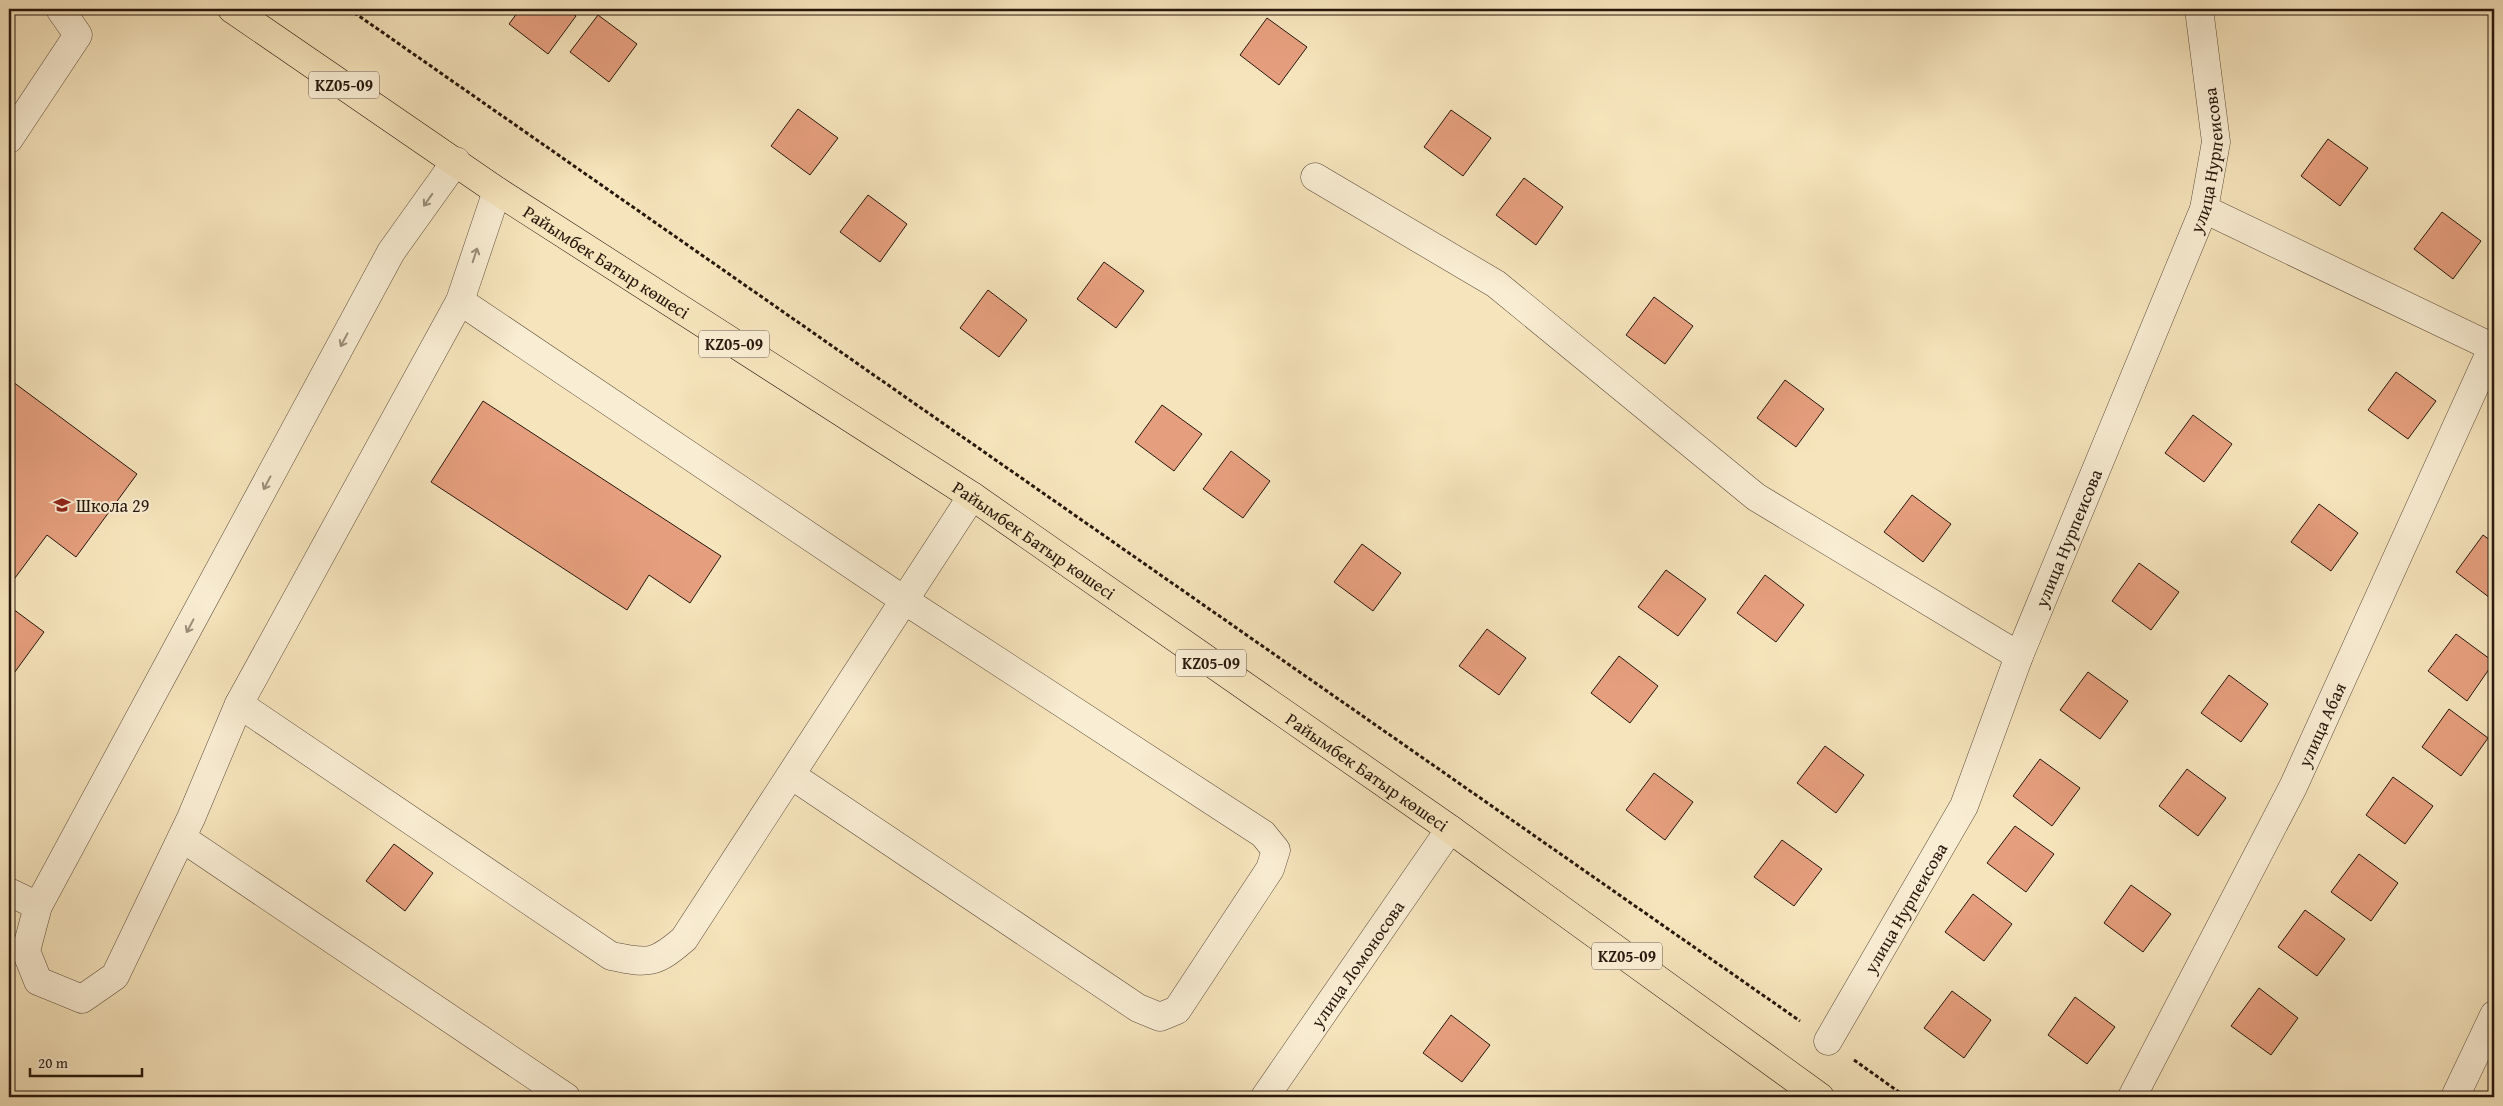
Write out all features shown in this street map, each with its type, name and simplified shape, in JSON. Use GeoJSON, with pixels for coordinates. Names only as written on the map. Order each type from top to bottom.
{"type":"FeatureCollection","features":[{"type":"Feature","properties":{"kind":"main road","name":"Райымбек Батыр көшесі"},"geometry":{"type":"LineString","coordinates":[[232,9],[456,160],[497,190],[972,496],[1450,829],[1820,1097]]}},
{"type":"Feature","properties":{"kind":"street"},"geometry":{"type":"LineString","coordinates":[[9,139],[78,35],[60,9]]}},
{"type":"Feature","properties":{"kind":"street","name":"улица Нурпеисова"},"geometry":{"type":"LineString","coordinates":[[1828,1041],[1964,806],[2019,656],[2204,209],[2216,142],[2199,9]]}},
{"type":"Feature","properties":{"kind":"street"},"geometry":{"type":"LineString","coordinates":[[456,160],[391,252],[38,906],[26,950],[38,981],[82,999],[115,976],[182,838],[239,704],[460,301],[497,190]]}},
{"type":"Feature","properties":{"kind":"street"},"geometry":{"type":"LineString","coordinates":[[1315,177],[1496,284],[1756,497],[2019,656]]}},
{"type":"Feature","properties":{"kind":"street"},"geometry":{"type":"LineString","coordinates":[[2204,209],[2494,347]]}},
{"type":"Feature","properties":{"kind":"street"},"geometry":{"type":"LineString","coordinates":[[460,301],[904,600],[1263,834],[1276,850],[1270,869],[1177,1010],[1160,1018],[1138,1008],[791,775]]}},
{"type":"Feature","properties":{"kind":"street","name":"улица Абая"},"geometry":{"type":"LineString","coordinates":[[2132,1097],[2293,787],[2494,347]]}},
{"type":"Feature","properties":{"kind":"street"},"geometry":{"type":"LineString","coordinates":[[239,704],[611,956],[638,962],[662,957],[684,939],[972,496]]}},
{"type":"Feature","properties":{"kind":"street","name":"улица Ломоносова"},"geometry":{"type":"LineString","coordinates":[[1266,1097],[1450,829]]}},
{"type":"Feature","properties":{"kind":"street"},"geometry":{"type":"LineString","coordinates":[[182,838],[566,1097]]}},
{"type":"Feature","properties":{"kind":"street"},"geometry":{"type":"LineString","coordinates":[[9,892],[38,906]]}},
{"type":"Feature","properties":{"kind":"street"},"geometry":{"type":"LineString","coordinates":[[2455,1097],[2494,1015]]}},
{"type":"Feature","properties":{"kind":"path"},"geometry":{"type":"LineString","coordinates":[[349,9],[1906,1097]]}},
{"type":"Feature","properties":{"kind":"building"},"geometry":{"type":"Polygon","coordinates":[[[520,9],[565,9],[576,16],[548,54],[509,24],[520,9]]]}},
{"type":"Feature","properties":{"kind":"building"},"geometry":{"type":"Polygon","coordinates":[[[598,15],[637,44],[609,82],[570,52],[598,15]]]}},
{"type":"Feature","properties":{"kind":"building"},"geometry":{"type":"Polygon","coordinates":[[[1267,18],[1307,47],[1279,85],[1240,55],[1267,18]]]}},
{"type":"Feature","properties":{"kind":"building"},"geometry":{"type":"Polygon","coordinates":[[[798,109],[838,138],[810,175],[771,146],[798,109]]]}},
{"type":"Feature","properties":{"kind":"building"},"geometry":{"type":"Polygon","coordinates":[[[1451,110],[1491,138],[1463,176],[1424,147],[1451,110]]]}},
{"type":"Feature","properties":{"kind":"building"},"geometry":{"type":"Polygon","coordinates":[[[2328,139],[2368,168],[2340,206],[2301,176],[2328,139]]]}},
{"type":"Feature","properties":{"kind":"building"},"geometry":{"type":"Polygon","coordinates":[[[1524,178],[1563,207],[1536,245],[1496,215],[1524,178]]]}},
{"type":"Feature","properties":{"kind":"building"},"geometry":{"type":"Polygon","coordinates":[[[868,195],[907,224],[880,262],[840,232],[868,195]]]}},
{"type":"Feature","properties":{"kind":"building"},"geometry":{"type":"Polygon","coordinates":[[[2442,212],[2481,241],[2453,279],[2414,249],[2442,212]]]}},
{"type":"Feature","properties":{"kind":"building"},"geometry":{"type":"Polygon","coordinates":[[[1104,262],[1144,291],[1116,328],[1077,299],[1104,262]]]}},
{"type":"Feature","properties":{"kind":"building"},"geometry":{"type":"Polygon","coordinates":[[[988,290],[1027,320],[999,357],[960,328],[988,290]]]}},
{"type":"Feature","properties":{"kind":"building"},"geometry":{"type":"Polygon","coordinates":[[[1654,297],[1693,326],[1665,364],[1626,335],[1654,297]]]}},
{"type":"Feature","properties":{"kind":"building"},"geometry":{"type":"Polygon","coordinates":[[[2396,372],[2436,401],[2408,439],[2368,410],[2396,372]]]}},
{"type":"Feature","properties":{"kind":"building","name":"Школа 29"},"geometry":{"type":"Polygon","coordinates":[[[9,379],[137,474],[76,557],[47,535],[9,586],[9,379]]]}},
{"type":"Feature","properties":{"kind":"building"},"geometry":{"type":"Polygon","coordinates":[[[1785,380],[1824,409],[1796,447],[1757,418],[1785,380]]]}},
{"type":"Feature","properties":{"kind":"building"},"geometry":{"type":"Polygon","coordinates":[[[483,401],[721,556],[690,603],[649,575],[627,610],[431,482],[483,401]]]}},
{"type":"Feature","properties":{"kind":"building"},"geometry":{"type":"Polygon","coordinates":[[[1162,405],[1202,434],[1174,471],[1135,442],[1162,405]]]}},
{"type":"Feature","properties":{"kind":"building"},"geometry":{"type":"Polygon","coordinates":[[[2193,415],[2232,444],[2204,482],[2165,453],[2193,415]]]}},
{"type":"Feature","properties":{"kind":"building"},"geometry":{"type":"Polygon","coordinates":[[[1231,451],[1270,481],[1243,518],[1203,489],[1231,451]]]}},
{"type":"Feature","properties":{"kind":"building"},"geometry":{"type":"Polygon","coordinates":[[[1912,495],[1951,524],[1923,562],[1884,532],[1912,495]]]}},
{"type":"Feature","properties":{"kind":"building"},"geometry":{"type":"Polygon","coordinates":[[[2319,504],[2358,533],[2331,571],[2291,542],[2319,504]]]}},
{"type":"Feature","properties":{"kind":"building"},"geometry":{"type":"Polygon","coordinates":[[[2483,535],[2494,543],[2494,601],[2456,572],[2483,535]]]}},
{"type":"Feature","properties":{"kind":"building"},"geometry":{"type":"Polygon","coordinates":[[[1362,544],[1401,573],[1373,611],[1334,582],[1362,544]]]}},
{"type":"Feature","properties":{"kind":"building"},"geometry":{"type":"Polygon","coordinates":[[[2139,563],[2179,592],[2151,630],[2112,601],[2139,563]]]}},
{"type":"Feature","properties":{"kind":"building"},"geometry":{"type":"Polygon","coordinates":[[[1666,570],[1706,599],[1678,636],[1638,607],[1666,570]]]}},
{"type":"Feature","properties":{"kind":"building"},"geometry":{"type":"Polygon","coordinates":[[[1765,575],[1804,605],[1776,642],[1737,613],[1765,575]]]}},
{"type":"Feature","properties":{"kind":"building"},"geometry":{"type":"Polygon","coordinates":[[[9,606],[44,632],[9,680],[9,606]]]}},
{"type":"Feature","properties":{"kind":"building"},"geometry":{"type":"Polygon","coordinates":[[[1487,629],[1526,658],[1499,695],[1459,666],[1487,629]]]}},
{"type":"Feature","properties":{"kind":"building"},"geometry":{"type":"Polygon","coordinates":[[[2456,634],[2494,662],[2467,701],[2428,671],[2456,634]]]}},
{"type":"Feature","properties":{"kind":"building"},"geometry":{"type":"Polygon","coordinates":[[[1619,656],[1658,686],[1630,723],[1591,693],[1619,656]]]}},
{"type":"Feature","properties":{"kind":"building"},"geometry":{"type":"Polygon","coordinates":[[[2088,672],[2128,701],[2100,739],[2060,710],[2088,672]]]}},
{"type":"Feature","properties":{"kind":"building"},"geometry":{"type":"Polygon","coordinates":[[[2229,675],[2268,704],[2241,742],[2201,713],[2229,675]]]}},
{"type":"Feature","properties":{"kind":"building"},"geometry":{"type":"Polygon","coordinates":[[[2449,709],[2488,738],[2461,776],[2422,747],[2449,709]]]}},
{"type":"Feature","properties":{"kind":"building"},"geometry":{"type":"Polygon","coordinates":[[[1825,746],[1864,775],[1836,813],[1797,783],[1825,746]]]}},
{"type":"Feature","properties":{"kind":"building"},"geometry":{"type":"Polygon","coordinates":[[[2040,759],[2080,788],[2052,826],[2013,796],[2040,759]]]}},
{"type":"Feature","properties":{"kind":"building"},"geometry":{"type":"Polygon","coordinates":[[[2187,769],[2226,798],[2198,836],[2159,806],[2187,769]]]}},
{"type":"Feature","properties":{"kind":"building"},"geometry":{"type":"Polygon","coordinates":[[[1654,773],[1693,802],[1665,840],[1626,810],[1654,773]]]}},
{"type":"Feature","properties":{"kind":"building"},"geometry":{"type":"Polygon","coordinates":[[[2393,777],[2433,806],[2405,844],[2366,815],[2393,777]]]}},
{"type":"Feature","properties":{"kind":"building"},"geometry":{"type":"Polygon","coordinates":[[[2015,826],[2054,854],[2026,892],[1987,863],[2015,826]]]}},
{"type":"Feature","properties":{"kind":"building"},"geometry":{"type":"Polygon","coordinates":[[[1782,840],[1822,869],[1794,906],[1754,877],[1782,840]]]}},
{"type":"Feature","properties":{"kind":"building"},"geometry":{"type":"Polygon","coordinates":[[[394,844],[433,873],[405,911],[366,881],[394,844]]]}},
{"type":"Feature","properties":{"kind":"building"},"geometry":{"type":"Polygon","coordinates":[[[2359,854],[2398,883],[2371,921],[2331,892],[2359,854]]]}},
{"type":"Feature","properties":{"kind":"building"},"geometry":{"type":"Polygon","coordinates":[[[2131,885],[2171,914],[2143,952],[2104,923],[2131,885]]]}},
{"type":"Feature","properties":{"kind":"building"},"geometry":{"type":"Polygon","coordinates":[[[1973,894],[2012,924],[1984,961],[1945,932],[1973,894]]]}},
{"type":"Feature","properties":{"kind":"building"},"geometry":{"type":"Polygon","coordinates":[[[2305,910],[2345,939],[2317,976],[2278,947],[2305,910]]]}},
{"type":"Feature","properties":{"kind":"building"},"geometry":{"type":"Polygon","coordinates":[[[2259,988],[2298,1018],[2271,1055],[2231,1026],[2259,988]]]}},
{"type":"Feature","properties":{"kind":"building"},"geometry":{"type":"Polygon","coordinates":[[[1952,991],[1991,1020],[1964,1058],[1924,1028],[1952,991]]]}},
{"type":"Feature","properties":{"kind":"building"},"geometry":{"type":"Polygon","coordinates":[[[2075,997],[2115,1027],[2087,1064],[2048,1035],[2075,997]]]}},
{"type":"Feature","properties":{"kind":"building"},"geometry":{"type":"Polygon","coordinates":[[[1451,1015],[1490,1045],[1462,1082],[1423,1053],[1451,1015]]]}},
{"type":"Feature","properties":{"kind":"place","name":"Школа 29"},"geometry":{"type":"Point","coordinates":[62,505]}}]}
